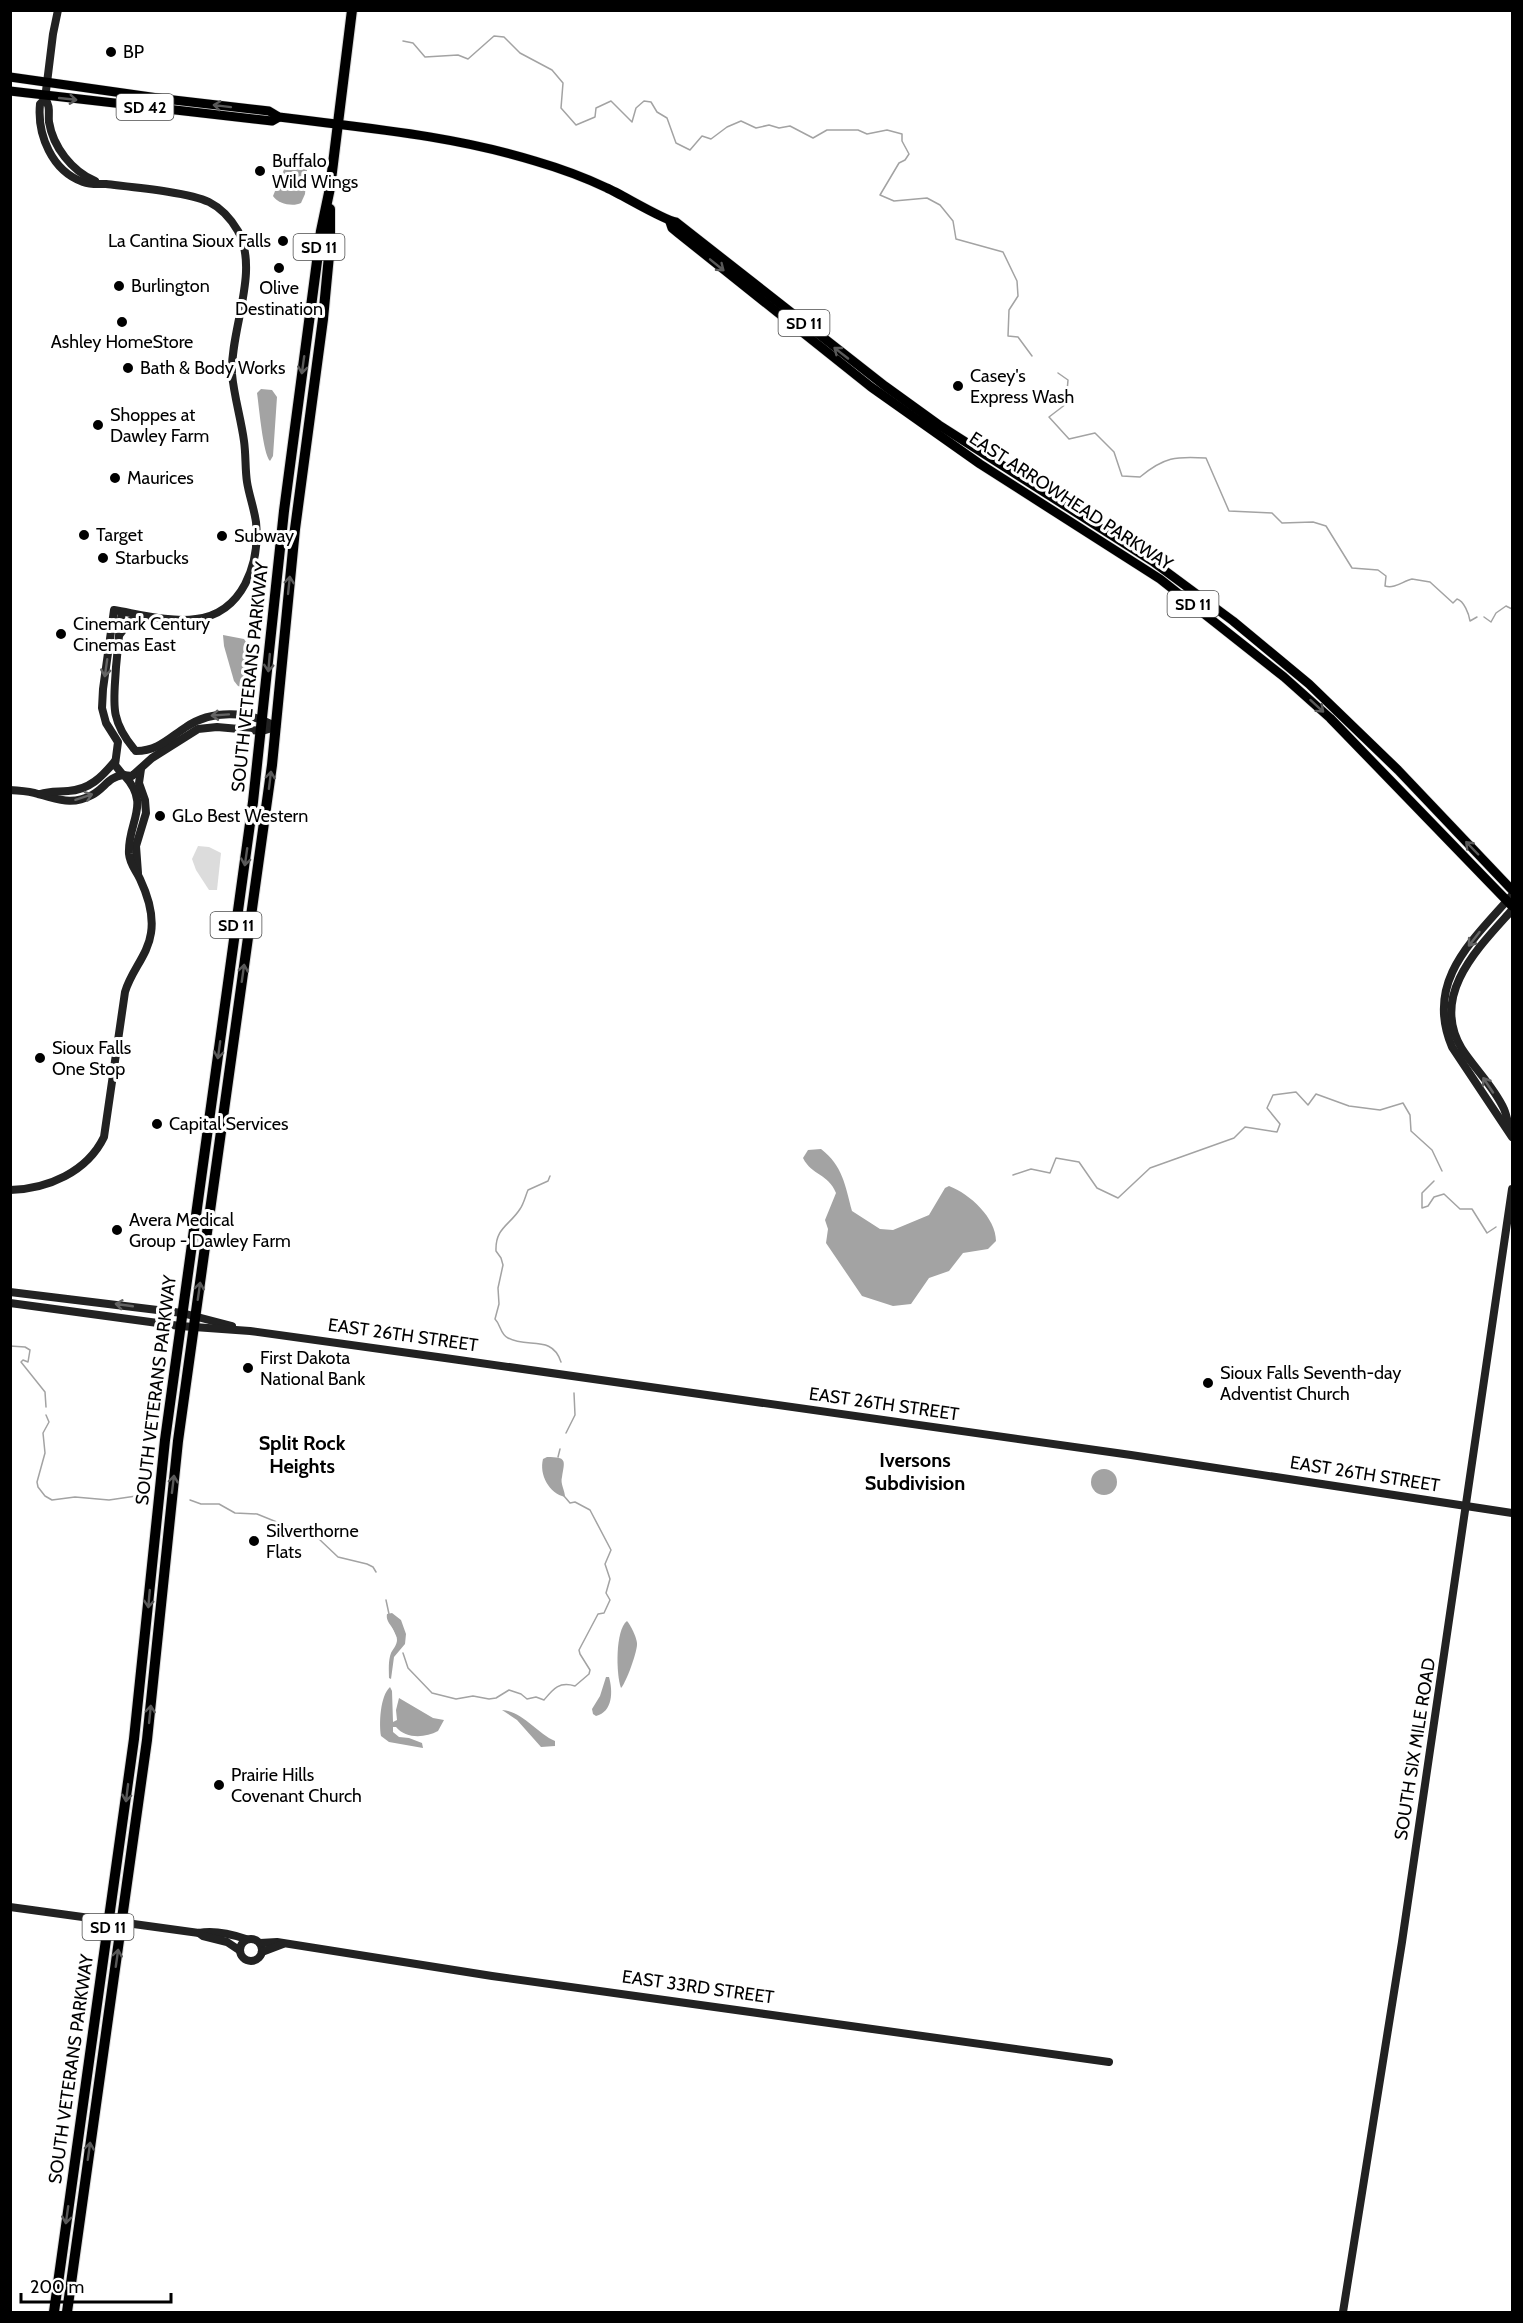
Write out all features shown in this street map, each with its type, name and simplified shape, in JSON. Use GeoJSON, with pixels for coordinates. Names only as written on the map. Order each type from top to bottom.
{"type":"FeatureCollection","features":[{"type":"Feature","properties":{"kind":"highway","name":"SOUTH VETERANS PARKWAY"},"geometry":{"type":"LineString","coordinates":[[54,2313],[135,1729],[161,1471],[262,731],[284,511],[321,231],[330,188],[352,10]]}},
{"type":"Feature","properties":{"kind":"highway","name":"SOUTH VETERANS PARKWAY"},"geometry":{"type":"LineString","coordinates":[[66,2313],[147,1740],[172,1492],[276,727],[295,529],[323,319],[330,245],[330,188]]}},
{"type":"Feature","properties":{"kind":"main road","name":"EAST ARROWHEAD PARKWAY"},"geometry":{"type":"LineString","coordinates":[[10,77],[269,111],[279,117],[444,139],[519,156],[606,187],[670,222],[676,222],[867,373],[939,425],[1108,531],[1200,595],[1309,684],[1437,811],[1512,890]]}},
{"type":"Feature","properties":{"kind":"main road","name":"EAST ARROWHEAD PARKWAY"},"geometry":{"type":"LineString","coordinates":[[10,91],[46,98],[272,121],[279,117]]}},
{"type":"Feature","properties":{"kind":"main road","name":"EAST ARROWHEAD PARKWAY"},"geometry":{"type":"LineString","coordinates":[[670,222],[672,228],[678,233],[871,387],[980,464],[1160,579],[1218,623],[1302,692],[1511,903]]}},
{"type":"Feature","properties":{"kind":"main road"},"geometry":{"type":"LineString","coordinates":[[1218,623],[1243,636],[1300,683],[1309,684]]}},
{"type":"Feature","properties":{"kind":"main road"},"geometry":{"type":"LineString","coordinates":[[1384,773],[1388,770],[1394,772],[1420,801],[1437,811]]}},
{"type":"Feature","properties":{"kind":"street"},"geometry":{"type":"LineString","coordinates":[[58,10],[46,98],[50,105],[49,122],[70,164],[80,173],[104,184]]}},
{"type":"Feature","properties":{"kind":"street"},"geometry":{"type":"LineString","coordinates":[[46,98],[40,104],[43,136],[53,157],[67,172],[82,182],[184,195],[209,202],[232,222],[242,239],[245,252],[245,275],[232,373],[244,440],[246,480],[256,524],[251,570],[246,584],[237,597],[226,607],[213,614],[193,620],[118,611]]}},
{"type":"Feature","properties":{"kind":"street"},"geometry":{"type":"LineString","coordinates":[[118,611],[114,711],[122,733],[142,758],[139,783],[145,800],[146,813],[136,846],[138,876]]}},
{"type":"Feature","properties":{"kind":"street"},"geometry":{"type":"LineString","coordinates":[[10,1190],[40,1186],[66,1176],[87,1163],[104,1137],[125,992],[128,981],[147,948],[151,934],[150,908],[132,866],[129,848],[138,804],[132,785],[116,769],[118,742],[104,719],[102,708],[118,611]]}},
{"type":"Feature","properties":{"kind":"street"},"geometry":{"type":"LineString","coordinates":[[118,640],[122,630],[130,621],[154,616]]}},
{"type":"Feature","properties":{"kind":"street"},"geometry":{"type":"LineString","coordinates":[[39,794],[86,788],[98,780],[126,749],[156,748],[187,726],[209,716],[228,714],[263,719],[276,727]]}},
{"type":"Feature","properties":{"kind":"street"},"geometry":{"type":"LineString","coordinates":[[10,790],[39,794],[50,799],[74,801],[94,794],[110,779],[123,775],[132,776],[187,735],[204,727],[262,731],[276,727]]}},
{"type":"Feature","properties":{"kind":"street"},"geometry":{"type":"LineString","coordinates":[[1511,903],[1462,954],[1444,990],[1443,1006],[1446,1033],[1452,1047],[1512,1139]]}},
{"type":"Feature","properties":{"kind":"street","name":"SOUTH SIX MILE ROAD"},"geometry":{"type":"LineString","coordinates":[[1343,2313],[1392,2009],[1512,1189]]}},
{"type":"Feature","properties":{"kind":"street","name":"EAST 26TH STREET"},"geometry":{"type":"LineString","coordinates":[[10,1292],[182,1313],[194,1322]]}},
{"type":"Feature","properties":{"kind":"street","name":"EAST 26TH STREET"},"geometry":{"type":"LineString","coordinates":[[10,1303],[180,1326],[194,1322],[1223,1469],[1512,1513]]}},
{"type":"Feature","properties":{"kind":"street","name":"EAST 33RD STREET"},"geometry":{"type":"LineString","coordinates":[[10,1908],[199,1933],[207,1931],[221,1933],[254,1939],[261,1948]]}},
{"type":"Feature","properties":{"kind":"street","name":"EAST 33RD STREET"},"geometry":{"type":"LineString","coordinates":[[199,1933],[227,1942],[239,1950],[243,1959],[247,1961],[255,1960],[261,1948],[277,1942],[492,1976],[1108,2062]]}},
{"type":"Feature","properties":{"kind":"street"},"geometry":{"type":"LineString","coordinates":[[239,1950],[240,1945],[246,1939]]}},
{"type":"Feature","properties":{"kind":"shaded area"},"geometry":{"type":"Polygon","coordinates":[[[292,163],[307,170],[305,194],[301,203],[294,205],[282,203],[273,196],[285,167],[292,163]]]}},
{"type":"Feature","properties":{"kind":"shaded area"},"geometry":{"type":"Polygon","coordinates":[[[261,389],[272,390],[277,397],[273,456],[270,461],[265,449],[260,418],[257,393],[261,389]]]}},
{"type":"Feature","properties":{"kind":"shaded area"},"geometry":{"type":"Polygon","coordinates":[[[223,635],[244,639],[246,642],[246,666],[241,687],[234,681],[223,635]]]}},
{"type":"Feature","properties":{"kind":"shaded area"},"geometry":{"type":"Polygon","coordinates":[[[198,846],[209,847],[221,853],[217,890],[209,890],[196,870],[192,859],[198,846]]]}},
{"type":"Feature","properties":{"kind":"shaded area"},"geometry":{"type":"Polygon","coordinates":[[[821,1149],[839,1169],[852,1211],[880,1229],[893,1230],[929,1215],[945,1188],[949,1186],[973,1201],[987,1216],[995,1232],[996,1241],[988,1249],[963,1253],[949,1271],[929,1278],[911,1304],[893,1306],[862,1296],[826,1243],[828,1229],[825,1220],[836,1193],[833,1186],[811,1168],[803,1158],[808,1150],[821,1149]]]}},
{"type":"Feature","properties":{"kind":"shaded area"},"geometry":{"type":"Polygon","coordinates":[[[547,1457],[561,1459],[564,1463],[562,1482],[565,1497],[554,1492],[546,1482],[542,1465],[543,1459],[547,1457]]]}},
{"type":"Feature","properties":{"kind":"shaded area"},"geometry":{"type":"Polygon","coordinates":[[[1104,1469],[1113,1473],[1117,1482],[1113,1491],[1104,1495],[1095,1491],[1091,1482],[1095,1473],[1104,1469]]]}},
{"type":"Feature","properties":{"kind":"shaded area"},"geometry":{"type":"Polygon","coordinates":[[[392,1613],[401,1620],[406,1634],[405,1644],[394,1657],[391,1679],[389,1678],[389,1659],[397,1640],[387,1617],[387,1614],[392,1613]]]}},
{"type":"Feature","properties":{"kind":"shaded area"},"geometry":{"type":"Polygon","coordinates":[[[627,1621],[632,1628],[637,1647],[629,1673],[621,1688],[618,1663],[619,1643],[620,1633],[627,1621]]]}},
{"type":"Feature","properties":{"kind":"shaded area"},"geometry":{"type":"Polygon","coordinates":[[[606,1677],[609,1677],[610,1683],[609,1706],[602,1714],[596,1716],[592,1709],[600,1696],[606,1677]]]}},
{"type":"Feature","properties":{"kind":"shaded area"},"geometry":{"type":"Polygon","coordinates":[[[390,1687],[393,1722],[397,1720],[396,1710],[399,1698],[433,1718],[444,1720],[438,1731],[422,1736],[405,1734],[393,1727],[393,1732],[399,1737],[422,1743],[423,1748],[389,1742],[381,1736],[382,1703],[390,1687]]]}},
{"type":"Feature","properties":{"kind":"shaded area"},"geometry":{"type":"Polygon","coordinates":[[[502,1710],[523,1718],[555,1741],[555,1746],[541,1747],[517,1720],[502,1710]]]}},
{"type":"Feature","properties":{"kind":"waterway"},"geometry":{"type":"LineString","coordinates":[[403,41],[413,43],[425,57],[458,55],[468,59],[494,36],[504,37],[520,53],[552,70],[563,83],[561,108],[576,125],[595,117],[596,108],[611,101],[632,122],[636,108],[644,101],[651,102],[657,112],[667,118],[676,143],[690,150],[702,136],[711,139],[727,127],[741,121],[756,128],[769,125],[779,128],[790,126],[813,138],[827,130],[858,130],[867,134],[887,130],[902,134],[902,141],[909,154],[899,163],[880,195],[894,201],[927,198],[940,205],[953,221],[956,239],[1003,252],[1017,281],[1018,296],[1009,310],[1008,336],[1018,337],[1032,356]]}},
{"type":"Feature","properties":{"kind":"waterway"},"geometry":{"type":"LineString","coordinates":[[1058,373],[1068,380],[1066,404],[1049,417],[1069,439],[1095,433],[1114,452],[1122,476],[1140,477],[1156,465],[1171,459],[1206,458],[1229,511],[1272,513],[1282,523],[1313,522],[1326,526],[1352,568],[1378,570],[1386,576],[1385,586],[1389,587],[1412,579],[1430,582],[1453,603],[1457,599],[1462,602],[1470,621],[1477,617]]}},
{"type":"Feature","properties":{"kind":"waterway"},"geometry":{"type":"LineString","coordinates":[[1484,617],[1491,622],[1496,613],[1506,606],[1512,609]]}},
{"type":"Feature","properties":{"kind":"waterway"},"geometry":{"type":"LineString","coordinates":[[1013,1175],[1031,1169],[1050,1173],[1056,1158],[1079,1162],[1097,1188],[1118,1198],[1150,1168],[1234,1138],[1245,1127],[1277,1132],[1280,1124],[1267,1108],[1273,1095],[1296,1092],[1308,1105],[1316,1094],[1349,1106],[1380,1110],[1403,1103],[1410,1115],[1411,1131],[1432,1150],[1442,1171]]}},
{"type":"Feature","properties":{"kind":"waterway"},"geometry":{"type":"LineString","coordinates":[[550,1176],[548,1181],[528,1190],[520,1209],[498,1237],[496,1251],[503,1265],[495,1319],[503,1334],[508,1338],[552,1348],[561,1362]]}},
{"type":"Feature","properties":{"kind":"waterway"},"geometry":{"type":"LineString","coordinates":[[1434,1181],[1422,1193],[1422,1208],[1428,1206],[1434,1197],[1444,1194],[1460,1209],[1472,1209],[1487,1233],[1496,1227]]}},
{"type":"Feature","properties":{"kind":"waterway"},"geometry":{"type":"LineString","coordinates":[[10,1346],[25,1347],[30,1350],[28,1362],[23,1360],[21,1362],[45,1392],[46,1407]]}},
{"type":"Feature","properties":{"kind":"waterway"},"geometry":{"type":"LineString","coordinates":[[566,1433],[575,1415],[574,1393]]}},
{"type":"Feature","properties":{"kind":"waterway"},"geometry":{"type":"LineString","coordinates":[[46,1415],[49,1422],[43,1433],[45,1453],[37,1482],[45,1496],[52,1500],[75,1497],[109,1500],[143,1495]]}},
{"type":"Feature","properties":{"kind":"waterway"},"geometry":{"type":"LineString","coordinates":[[558,1457],[560,1449]]}},
{"type":"Feature","properties":{"kind":"waterway"},"geometry":{"type":"LineString","coordinates":[[403,1653],[408,1668],[432,1693],[456,1699],[473,1696],[496,1698],[509,1690],[527,1699],[536,1697],[544,1700],[557,1687],[575,1686],[589,1674],[590,1670],[579,1650],[598,1614],[604,1613],[610,1600],[606,1593],[610,1579],[605,1564],[611,1550],[590,1510],[575,1502],[570,1503],[564,1496]]}},
{"type":"Feature","properties":{"kind":"waterway"},"geometry":{"type":"LineString","coordinates":[[190,1500],[201,1504],[219,1504],[235,1513],[257,1514],[303,1535],[319,1539],[338,1557],[367,1564],[376,1572]]}},
{"type":"Feature","properties":{"kind":"waterway"},"geometry":{"type":"LineString","coordinates":[[386,1600],[389,1614]]}},
{"type":"Feature","properties":{"kind":"waterway"},"geometry":{"type":"LineString","coordinates":[[393,1627],[397,1636]]}},
{"type":"Feature","properties":{"kind":"place","name":"BP"},"geometry":{"type":"Point","coordinates":[111,52]}},
{"type":"Feature","properties":{"kind":"place","name":"Buffalo Wild Wings"},"geometry":{"type":"Point","coordinates":[260,171]}},
{"type":"Feature","properties":{"kind":"place","name":"La Cantina Sioux Falls"},"geometry":{"type":"Point","coordinates":[283,241]}},
{"type":"Feature","properties":{"kind":"place","name":"Olive Destination"},"geometry":{"type":"Point","coordinates":[279,268]}},
{"type":"Feature","properties":{"kind":"place","name":"Burlington"},"geometry":{"type":"Point","coordinates":[119,286]}},
{"type":"Feature","properties":{"kind":"place","name":"Ashley HomeStore"},"geometry":{"type":"Point","coordinates":[122,322]}},
{"type":"Feature","properties":{"kind":"place","name":"Bath & Body Works"},"geometry":{"type":"Point","coordinates":[128,368]}},
{"type":"Feature","properties":{"kind":"place","name":"Casey's Express Wash"},"geometry":{"type":"Point","coordinates":[958,386]}},
{"type":"Feature","properties":{"kind":"place","name":"Shoppes at Dawley Farm"},"geometry":{"type":"Point","coordinates":[98,425]}},
{"type":"Feature","properties":{"kind":"place","name":"Maurices"},"geometry":{"type":"Point","coordinates":[115,478]}},
{"type":"Feature","properties":{"kind":"place","name":"Target"},"geometry":{"type":"Point","coordinates":[84,535]}},
{"type":"Feature","properties":{"kind":"place","name":"Subway"},"geometry":{"type":"Point","coordinates":[222,536]}},
{"type":"Feature","properties":{"kind":"place","name":"Starbucks"},"geometry":{"type":"Point","coordinates":[103,558]}},
{"type":"Feature","properties":{"kind":"place","name":"Cinemark Century Cinemas East"},"geometry":{"type":"Point","coordinates":[61,634]}},
{"type":"Feature","properties":{"kind":"place","name":"GLo Best Western"},"geometry":{"type":"Point","coordinates":[160,816]}},
{"type":"Feature","properties":{"kind":"place","name":"Sioux Falls One Stop"},"geometry":{"type":"Point","coordinates":[40,1058]}},
{"type":"Feature","properties":{"kind":"place","name":"Capital Services"},"geometry":{"type":"Point","coordinates":[157,1124]}},
{"type":"Feature","properties":{"kind":"place","name":"Avera Medical Group - Dawley Farm"},"geometry":{"type":"Point","coordinates":[117,1230]}},
{"type":"Feature","properties":{"kind":"place","name":"First Dakota National Bank"},"geometry":{"type":"Point","coordinates":[248,1368]}},
{"type":"Feature","properties":{"kind":"place","name":"Sioux Falls Seventh-day Adventist Church"},"geometry":{"type":"Point","coordinates":[1208,1383]}},
{"type":"Feature","properties":{"kind":"place","name":"Silverthorne Flats"},"geometry":{"type":"Point","coordinates":[254,1541]}},
{"type":"Feature","properties":{"kind":"place","name":"Prairie Hills Covenant Church"},"geometry":{"type":"Point","coordinates":[219,1785]}},
{"type":"Feature","properties":{"kind":"district","name":"Split Rock Heights"},"geometry":{"type":"Point","coordinates":[302,1454]}},
{"type":"Feature","properties":{"kind":"district","name":"Iversons Subdivision"},"geometry":{"type":"Point","coordinates":[915,1472]}}]}
